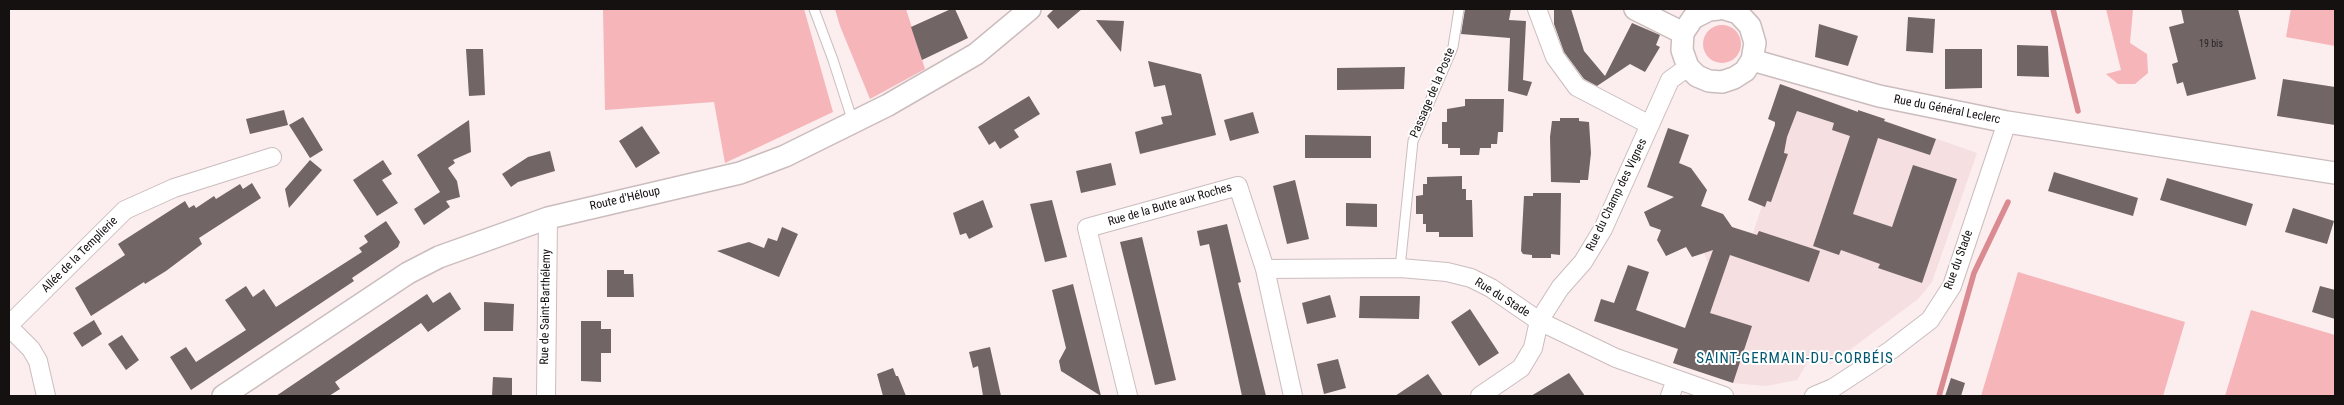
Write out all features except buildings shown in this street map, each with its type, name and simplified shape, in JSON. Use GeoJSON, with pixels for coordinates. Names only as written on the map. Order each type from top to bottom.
{"type":"FeatureCollection","features":[{"type":"Feature","properties":{"kind":"street","name":"Route d'Héloup"},"geometry":{"type":"LineString","coordinates":[[223,396],[408,273],[439,257],[548,218],[740,173],[785,156],[853,123],[976,54],[1030,9]]}},
{"type":"Feature","properties":{"kind":"street"},"geometry":{"type":"LineString","coordinates":[[1537,9],[1555,57],[1577,87],[1650,125]]}},
{"type":"Feature","properties":{"kind":"street"},"geometry":{"type":"LineString","coordinates":[[1635,9],[1683,34]]}},
{"type":"Feature","properties":{"kind":"street"},"geometry":{"type":"LineString","coordinates":[[1715,9],[1738,13],[1750,26],[1756,43],[1752,60],[1745,71],[1734,78],[1722,82],[1709,81],[1697,76],[1688,66],[1682,50],[1683,34],[1693,18],[1715,9]]}},
{"type":"Feature","properties":{"kind":"street","name":"Rue du Général Leclerc"},"geometry":{"type":"LineString","coordinates":[[1752,60],[1878,96],[2007,122],[2335,173]]}},
{"type":"Feature","properties":{"kind":"street","name":"Rue du Champ des Vignes"},"geometry":{"type":"LineString","coordinates":[[1539,322],[1560,288],[1583,262],[1603,229],[1670,80],[1688,66]]}},
{"type":"Feature","properties":{"kind":"street","name":"Rue du Stade"},"geometry":{"type":"LineString","coordinates":[[1814,396],[1833,388],[1892,350],[1930,320],[1952,286],[2007,122]]}},
{"type":"Feature","properties":{"kind":"street","name":"Allée de la Templierie"},"geometry":{"type":"LineString","coordinates":[[9,326],[125,210],[174,188],[272,156]]}},
{"type":"Feature","properties":{"kind":"street","name":"Rue de la Butte aux Roches"},"geometry":{"type":"LineString","coordinates":[[1128,396],[1087,228],[1238,186],[1265,270],[1292,396]]}},
{"type":"Feature","properties":{"kind":"street","name":"Rue de Saint-Barthélemy"},"geometry":{"type":"LineString","coordinates":[[546,396],[548,218]]}},
{"type":"Feature","properties":{"kind":"street","name":"Rue du Stade"},"geometry":{"type":"LineString","coordinates":[[1265,270],[1400,268],[1447,272],[1471,278],[1491,288],[1539,322],[1616,358],[1673,388],[1724,396]]}},
{"type":"Feature","properties":{"kind":"street"},"geometry":{"type":"LineString","coordinates":[[1480,396],[1521,368],[1533,348],[1539,322]]}},
{"type":"Feature","properties":{"kind":"street"},"geometry":{"type":"LineString","coordinates":[[9,326],[31,349],[38,361],[46,396]]}},
{"type":"Feature","properties":{"kind":"lane"},"geometry":{"type":"LineString","coordinates":[[814,9],[834,60],[853,123]]}},
{"type":"Feature","properties":{"kind":"lane","name":"Passage de la Poste"},"geometry":{"type":"LineString","coordinates":[[1400,268],[1413,141],[1453,48],[1459,9]]}},
{"type":"Feature","properties":{"kind":"shaded area"},"geometry":{"type":"Polygon","coordinates":[[[603,9],[804,9],[833,112],[725,163],[714,102],[605,110],[603,9]]]}},
{"type":"Feature","properties":{"kind":"shaded area"},"geometry":{"type":"Polygon","coordinates":[[[835,9],[906,9],[925,69],[870,99],[840,26],[835,9]]]}},
{"type":"Feature","properties":{"kind":"shaded area"},"geometry":{"type":"Polygon","coordinates":[[[2106,9],[2133,9],[2130,43],[2147,54],[2148,73],[2135,84],[2118,84],[2106,74],[2121,70],[2106,9]]]}},
{"type":"Feature","properties":{"kind":"shaded area"},"geometry":{"type":"Polygon","coordinates":[[[2291,9],[2335,9],[2335,46],[2286,37],[2291,9]]]}},
{"type":"Feature","properties":{"kind":"shaded area"},"geometry":{"type":"Polygon","coordinates":[[[1722,25],[1729,26],[1735,31],[1740,37],[1740,51],[1735,57],[1729,62],[1722,63],[1715,62],[1709,57],[1704,51],[1703,44],[1704,37],[1709,31],[1715,26],[1722,25]]]}},
{"type":"Feature","properties":{"kind":"shaded area"},"geometry":{"type":"Polygon","coordinates":[[[1780,84],[1977,153],[1932,282],[1918,299],[1831,364],[1809,360],[1797,380],[1766,386],[1733,383],[1673,363],[1708,263],[1704,253],[1692,257],[1686,247],[1666,256],[1661,230],[1650,226],[1644,212],[1658,205],[1670,209],[1675,197],[1723,214],[1732,227],[1753,233],[1762,206],[1748,200],[1768,143],[1782,147],[1789,130],[1774,125],[1780,105],[1774,102],[1780,84]]]}},
{"type":"Feature","properties":{"kind":"shaded area"},"geometry":{"type":"Polygon","coordinates":[[[2018,272],[2185,322],[2163,396],[1981,396],[2018,272]]]}},
{"type":"Feature","properties":{"kind":"shaded area"},"geometry":{"type":"Polygon","coordinates":[[[2251,310],[2335,335],[2335,396],[2225,396],[2251,310]]]}},
{"type":"Feature","properties":{"kind":"waterway"},"geometry":{"type":"LineString","coordinates":[[2053,9],[2078,111]]}},
{"type":"Feature","properties":{"kind":"waterway"},"geometry":{"type":"LineString","coordinates":[[1939,396],[1974,273],[2008,202]]}},
{"type":"Feature","properties":{"kind":"district","name":"SAINT-GERMAIN-DU-CORBÉIS"},"geometry":{"type":"Point","coordinates":[1795,359]}}]}
